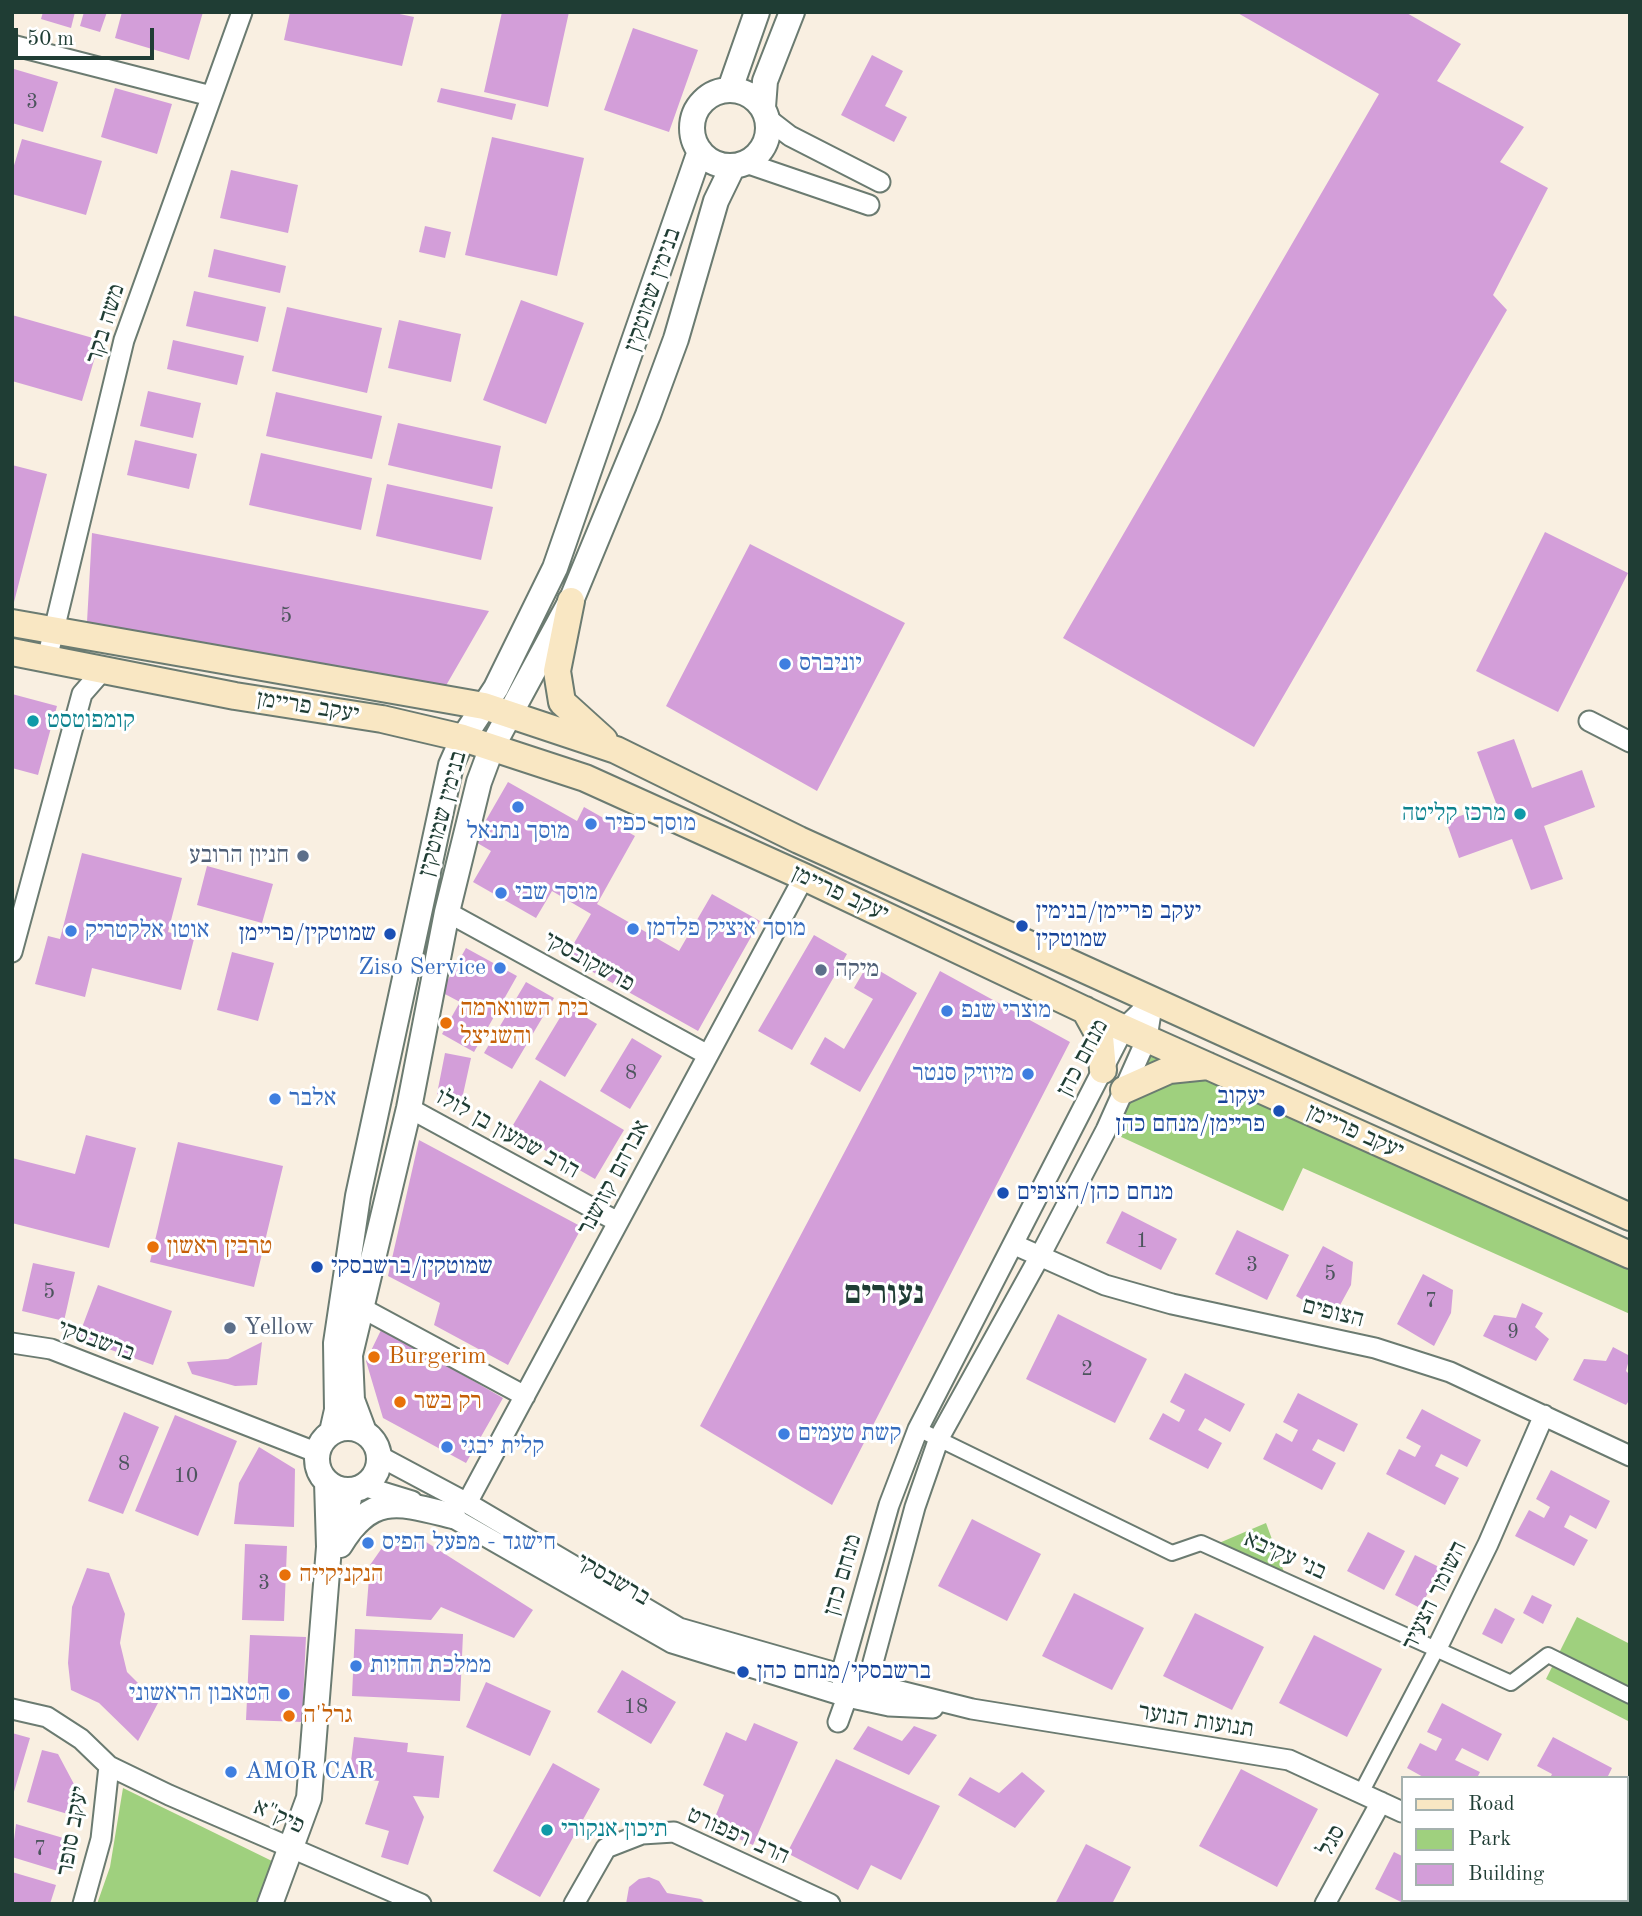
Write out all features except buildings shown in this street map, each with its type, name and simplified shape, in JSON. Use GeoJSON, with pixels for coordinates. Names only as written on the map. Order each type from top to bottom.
{"type":"FeatureCollection","features":[{"type":"Feature","properties":{"kind":"main road"},"geometry":{"type":"LineString","coordinates":[[572,601],[557,671],[562,702],[616,751]]}},
{"type":"Feature","properties":{"kind":"main road","name":"יעקב פריימן"},"geometry":{"type":"LineString","coordinates":[[12,623],[484,706],[616,751],[799,841],[1630,1217]]}},
{"type":"Feature","properties":{"kind":"main road","name":"יעקב פריימן"},"geometry":{"type":"LineString","coordinates":[[12,652],[382,719],[463,738],[585,778],[804,877],[1085,1010],[1630,1255]]}},
{"type":"Feature","properties":{"kind":"main road"},"geometry":{"type":"LineString","coordinates":[[1085,1010],[1100,1037],[1103,1070]]}},
{"type":"Feature","properties":{"kind":"main road"},"geometry":{"type":"LineString","coordinates":[[1124,1090],[1160,1073],[1208,1066]]}},
{"type":"Feature","properties":{"kind":"main road"},"geometry":{"type":"LineString","coordinates":[[1602,1204],[1630,1204]]}},
{"type":"Feature","properties":{"kind":"street","name":"משה בקר"},"geometry":{"type":"LineString","coordinates":[[58,661],[52,631],[124,340],[242,12]]}},
{"type":"Feature","properties":{"kind":"street"},"geometry":{"type":"LineString","coordinates":[[730,89],[757,12]]}},
{"type":"Feature","properties":{"kind":"street"},"geometry":{"type":"LineString","coordinates":[[740,164],[765,145],[765,81],[792,12]]}},
{"type":"Feature","properties":{"kind":"street"},"geometry":{"type":"LineString","coordinates":[[12,45],[211,96]]}},
{"type":"Feature","properties":{"kind":"street"},"geometry":{"type":"LineString","coordinates":[[869,205],[740,164],[720,164],[700,151],[692,129],[694,117],[707,97],[730,89],[743,91],[790,136],[880,181]]}},
{"type":"Feature","properties":{"kind":"street","name":"בנימין שמוטקין"},"geometry":{"type":"LineString","coordinates":[[364,1432],[356,1416],[349,1381],[358,1196],[451,765],[463,738],[484,706],[526,628],[563,546],[700,151]]}},
{"type":"Feature","properties":{"kind":"street","name":"בנימין שמוטקין"},"geometry":{"type":"LineString","coordinates":[[332,1432],[337,1410],[336,1343],[352,1302],[409,1108],[447,912],[479,782],[492,747],[572,601],[676,339],[716,201],[740,164]]}},
{"type":"Feature","properties":{"kind":"street"},"geometry":{"type":"LineString","coordinates":[[58,661],[82,694]]}},
{"type":"Feature","properties":{"kind":"street"},"geometry":{"type":"LineString","coordinates":[[12,952],[82,694],[103,670]]}},
{"type":"Feature","properties":{"kind":"street"},"geometry":{"type":"LineString","coordinates":[[1589,721],[1630,742]]}},
{"type":"Feature","properties":{"kind":"street","name":"אברהם קזושנר"},"geometry":{"type":"LineString","coordinates":[[460,1509],[525,1396],[804,877]]}},
{"type":"Feature","properties":{"kind":"street","name":"פרשקובסקי"},"geometry":{"type":"LineString","coordinates":[[447,912],[708,1055]]}},
{"type":"Feature","properties":{"kind":"street","name":"מנחם כהן"},"geometry":{"type":"LineString","coordinates":[[841,1674],[889,1505],[918,1429],[1103,1070],[1136,1033],[1153,1000]]}},
{"type":"Feature","properties":{"kind":"street","name":"מנחם כהן"},"geometry":{"type":"LineString","coordinates":[[868,1681],[915,1507],[939,1438],[1041,1254],[1124,1090],[1136,1033]]}},
{"type":"Feature","properties":{"kind":"street","name":"הרב שמעון בן לולו"},"geometry":{"type":"LineString","coordinates":[[409,1108],[618,1222]]}},
{"type":"Feature","properties":{"kind":"street","name":"הצופים"},"geometry":{"type":"LineString","coordinates":[[1015,1245],[1041,1254],[1105,1285],[1172,1304],[1375,1348],[1450,1372],[1630,1456]]}},
{"type":"Feature","properties":{"kind":"street"},"geometry":{"type":"LineString","coordinates":[[352,1302],[525,1396]]}},
{"type":"Feature","properties":{"kind":"street","name":"ברשבסקי"},"geometry":{"type":"LineString","coordinates":[[12,1343],[51,1349],[318,1453]]}},
{"type":"Feature","properties":{"kind":"street","name":"השומר הצעיר"},"geometry":{"type":"LineString","coordinates":[[1361,1793],[1488,1544],[1544,1415]]}},
{"type":"Feature","properties":{"kind":"street"},"geometry":{"type":"LineString","coordinates":[[270,1904],[318,1799],[343,1512],[357,1488],[377,1470],[379,1456],[375,1442],[364,1432],[348,1427],[332,1432],[323,1441],[318,1453],[318,1468],[327,1482],[334,1487],[357,1488]]}},
{"type":"Feature","properties":{"kind":"street","name":"בני עקיבא"},"geometry":{"type":"LineString","coordinates":[[918,1429],[1172,1553],[1201,1543],[1511,1683],[1548,1655],[1630,1696]]}},
{"type":"Feature","properties":{"kind":"street","name":"ברשבסקי"},"geometry":{"type":"LineString","coordinates":[[379,1456],[671,1643],[847,1697]]}},
{"type":"Feature","properties":{"kind":"street"},"geometry":{"type":"LineString","coordinates":[[281,1904],[309,1798],[329,1547],[327,1482]]}},
{"type":"Feature","properties":{"kind":"street","name":"ברשבסקי"},"geometry":{"type":"LineString","coordinates":[[357,1488],[460,1509],[680,1628],[841,1674]]}},
{"type":"Feature","properties":{"kind":"street"},"geometry":{"type":"LineString","coordinates":[[339,1545],[351,1527],[375,1507],[401,1503],[460,1509]]}},
{"type":"Feature","properties":{"kind":"street"},"geometry":{"type":"LineString","coordinates":[[841,1674],[847,1697]]}},
{"type":"Feature","properties":{"kind":"street","name":"תנועות הנוער"},"geometry":{"type":"LineString","coordinates":[[841,1674],[972,1709],[1289,1760],[1400,1811]]}},
{"type":"Feature","properties":{"kind":"street"},"geometry":{"type":"LineString","coordinates":[[838,1722],[847,1697],[868,1681]]}},
{"type":"Feature","properties":{"kind":"street","name":"תנועות הנוער"},"geometry":{"type":"LineString","coordinates":[[847,1697],[889,1706],[972,1709]]}},
{"type":"Feature","properties":{"kind":"street","name":"פיק\"א"},"geometry":{"type":"LineString","coordinates":[[12,1709],[47,1717],[81,1739],[108,1766],[294,1851],[421,1904]]}},
{"type":"Feature","properties":{"kind":"street","name":"יעקב סופר"},"geometry":{"type":"LineString","coordinates":[[83,1904],[101,1839],[108,1766]]}},
{"type":"Feature","properties":{"kind":"street","name":"סגל"},"geometry":{"type":"LineString","coordinates":[[1325,1904],[1381,1802]]}},
{"type":"Feature","properties":{"kind":"street","name":"הרב רפפורט"},"geometry":{"type":"LineString","coordinates":[[574,1904],[606,1848],[642,1834],[674,1832],[830,1904]]}},
{"type":"Feature","properties":{"kind":"green space"},"geometry":{"type":"Polygon","coordinates":[[[1147,1038],[1630,1255],[1630,1314],[1303,1168],[1283,1211],[1106,1130],[1147,1038]]]}},
{"type":"Feature","properties":{"kind":"green space"},"geometry":{"type":"Polygon","coordinates":[[[1266,1523],[1284,1572],[1284,1573],[1219,1543],[1266,1523]]]}},
{"type":"Feature","properties":{"kind":"green space"},"geometry":{"type":"Polygon","coordinates":[[[1577,1617],[1630,1644],[1630,1722],[1546,1679],[1577,1617]]]}},
{"type":"Feature","properties":{"kind":"green space"},"geometry":{"type":"Polygon","coordinates":[[[123,1788],[272,1861],[257,1904],[97,1904],[110,1867],[123,1788]]]}},
{"type":"Feature","properties":{"kind":"place","name":"יוניברס"},"geometry":{"type":"Point","coordinates":[785,664]}},
{"type":"Feature","properties":{"kind":"place","name":"קומפוטסט"},"geometry":{"type":"Point","coordinates":[33,721]}},
{"type":"Feature","properties":{"kind":"place","name":"מוסך נתנאל"},"geometry":{"type":"Point","coordinates":[518,807]}},
{"type":"Feature","properties":{"kind":"place","name":"מרכז קליטה"},"geometry":{"type":"Point","coordinates":[1520,814]}},
{"type":"Feature","properties":{"kind":"place","name":"מוסך כפיר"},"geometry":{"type":"Point","coordinates":[591,824]}},
{"type":"Feature","properties":{"kind":"place","name":"חניון הרובע"},"geometry":{"type":"Point","coordinates":[303,856]}},
{"type":"Feature","properties":{"kind":"place","name":"מוסך שבי"},"geometry":{"type":"Point","coordinates":[501,893]}},
{"type":"Feature","properties":{"kind":"place","name":"יעקב פריימן/בנימין שמוטקין"},"geometry":{"type":"Point","coordinates":[1022,926]}},
{"type":"Feature","properties":{"kind":"place","name":"מוסך איציק פלדמן"},"geometry":{"type":"Point","coordinates":[633,929]}},
{"type":"Feature","properties":{"kind":"place","name":"אוטו אלקטריק"},"geometry":{"type":"Point","coordinates":[71,931]}},
{"type":"Feature","properties":{"kind":"place","name":"שמוטקין/פריימן"},"geometry":{"type":"Point","coordinates":[390,934]}},
{"type":"Feature","properties":{"kind":"place","name":"Ziso Service"},"geometry":{"type":"Point","coordinates":[500,968]}},
{"type":"Feature","properties":{"kind":"place","name":"מיקה"},"geometry":{"type":"Point","coordinates":[821,970]}},
{"type":"Feature","properties":{"kind":"place","name":"מוצרי שנפ"},"geometry":{"type":"Point","coordinates":[947,1011]}},
{"type":"Feature","properties":{"kind":"place","name":"בית השווארמה והשניצל"},"geometry":{"type":"Point","coordinates":[446,1023]}},
{"type":"Feature","properties":{"kind":"place","name":"מיוזיק סנטר"},"geometry":{"type":"Point","coordinates":[1028,1074]}},
{"type":"Feature","properties":{"kind":"place","name":"אלבר"},"geometry":{"type":"Point","coordinates":[275,1099]}},
{"type":"Feature","properties":{"kind":"place","name":"יעקוב פריימן/מנחם כהן"},"geometry":{"type":"Point","coordinates":[1279,1111]}},
{"type":"Feature","properties":{"kind":"place","name":"מנחם כהן/הצופים"},"geometry":{"type":"Point","coordinates":[1003,1193]}},
{"type":"Feature","properties":{"kind":"place","name":"טרבין ראשון"},"geometry":{"type":"Point","coordinates":[153,1247]}},
{"type":"Feature","properties":{"kind":"place","name":"שמוטקין/ברשבסקי"},"geometry":{"type":"Point","coordinates":[317,1267]}},
{"type":"Feature","properties":{"kind":"place","name":"Yellow"},"geometry":{"type":"Point","coordinates":[230,1328]}},
{"type":"Feature","properties":{"kind":"place","name":"Burgerim"},"geometry":{"type":"Point","coordinates":[374,1357]}},
{"type":"Feature","properties":{"kind":"place","name":"רק בשר"},"geometry":{"type":"Point","coordinates":[400,1402]}},
{"type":"Feature","properties":{"kind":"place","name":"קשת טעמים"},"geometry":{"type":"Point","coordinates":[784,1434]}},
{"type":"Feature","properties":{"kind":"place","name":"קלית יבגי"},"geometry":{"type":"Point","coordinates":[447,1447]}},
{"type":"Feature","properties":{"kind":"place","name":"חישגד - מפעל הפיס"},"geometry":{"type":"Point","coordinates":[368,1543]}},
{"type":"Feature","properties":{"kind":"place","name":"הנקניקייה"},"geometry":{"type":"Point","coordinates":[285,1575]}},
{"type":"Feature","properties":{"kind":"place","name":"ממלכת החיות"},"geometry":{"type":"Point","coordinates":[356,1666]}},
{"type":"Feature","properties":{"kind":"place","name":"ברשבסקי/מנחם כהן"},"geometry":{"type":"Point","coordinates":[743,1672]}},
{"type":"Feature","properties":{"kind":"place","name":"הטאבון הראשוני"},"geometry":{"type":"Point","coordinates":[284,1694]}},
{"type":"Feature","properties":{"kind":"place","name":"גרל'ה"},"geometry":{"type":"Point","coordinates":[289,1716]}},
{"type":"Feature","properties":{"kind":"place","name":"AMOR CAR"},"geometry":{"type":"Point","coordinates":[231,1772]}},
{"type":"Feature","properties":{"kind":"place","name":"תיכון אנקורי"},"geometry":{"type":"Point","coordinates":[547,1830]}},
{"type":"Feature","properties":{"kind":"district","name":"נעורים"},"geometry":{"type":"Point","coordinates":[884,1295]}}]}
